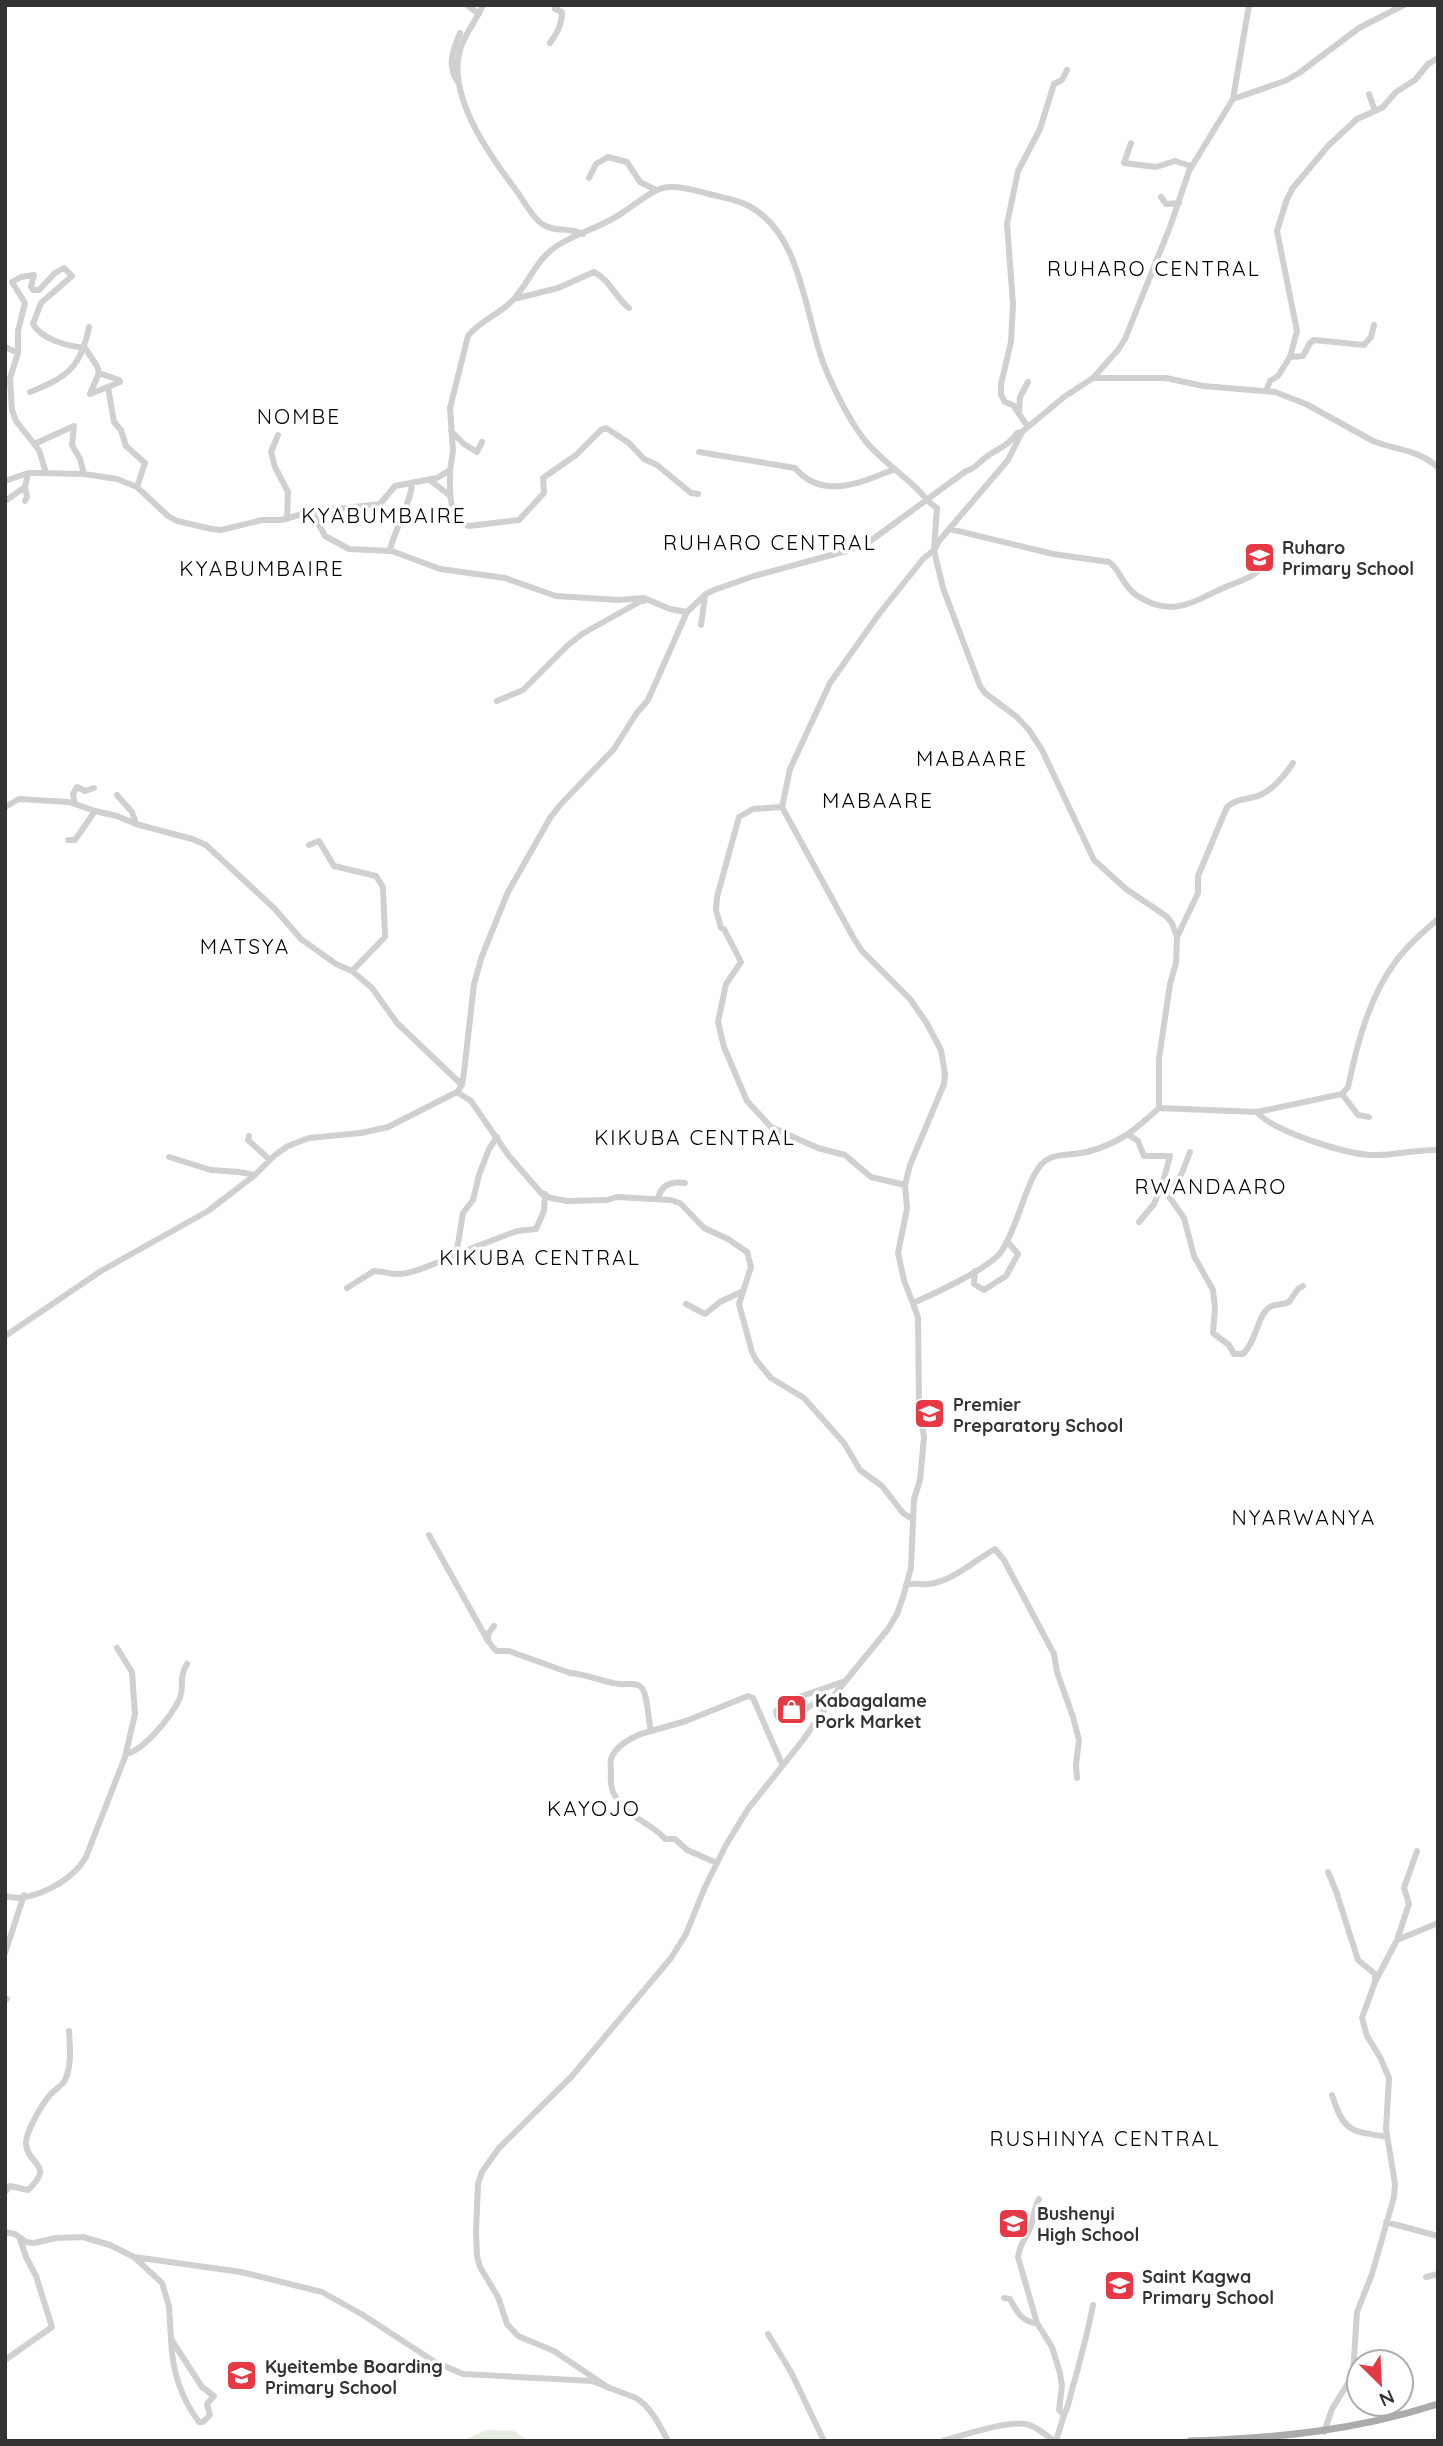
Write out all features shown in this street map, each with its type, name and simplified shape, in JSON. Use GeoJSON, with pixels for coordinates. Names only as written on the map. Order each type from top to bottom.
{"type":"FeatureCollection","features":[{"type":"Feature","properties":{"kind":"main road"},"geometry":{"type":"LineString","coordinates":[[1190,2441],[1324,2432],[1438,2404]]}},
{"type":"Feature","properties":{"kind":"street"},"geometry":{"type":"LineString","coordinates":[[467,5],[479,13]]}},
{"type":"Feature","properties":{"kind":"street"},"geometry":{"type":"LineString","coordinates":[[459,84],[460,48],[483,5]]}},
{"type":"Feature","properties":{"kind":"street"},"geometry":{"type":"LineString","coordinates":[[550,43],[559,31],[562,20],[562,12],[555,9],[558,5]]}},
{"type":"Feature","properties":{"kind":"street"},"geometry":{"type":"LineString","coordinates":[[459,1089],[474,984],[482,956],[508,892],[550,818],[614,750],[648,700],[687,612],[706,594],[754,576],[857,547],[876,538],[966,471],[971,471],[983,459],[1006,446],[1017,433],[1022,432],[1064,397],[1093,378],[1118,350],[1125,339],[1179,203],[1191,166],[1233,99],[1249,5]]}},
{"type":"Feature","properties":{"kind":"street"},"geometry":{"type":"LineString","coordinates":[[1233,99],[1285,81],[1359,28],[1404,5]]}},
{"type":"Feature","properties":{"kind":"street"},"geometry":{"type":"LineString","coordinates":[[460,33],[451,60],[452,71],[484,143],[537,219],[556,230],[576,230],[583,234]]}},
{"type":"Feature","properties":{"kind":"street"},"geometry":{"type":"LineString","coordinates":[[1266,391],[1270,381],[1278,376],[1290,357],[1297,331],[1278,227],[1292,190],[1328,146],[1357,119],[1383,107],[1396,92],[1415,80],[1428,64],[1438,58]]}},
{"type":"Feature","properties":{"kind":"street"},"geometry":{"type":"LineString","coordinates":[[1028,427],[1019,411],[1005,402],[1001,391],[1013,322],[1007,224],[1018,171],[1040,130],[1054,84],[1062,80],[1067,70]]}},
{"type":"Feature","properties":{"kind":"street"},"geometry":{"type":"LineString","coordinates":[[1369,94],[1375,111]]}},
{"type":"Feature","properties":{"kind":"street"},"geometry":{"type":"LineString","coordinates":[[1131,143],[1124,163],[1156,167],[1175,161],[1191,166]]}},
{"type":"Feature","properties":{"kind":"street"},"geometry":{"type":"LineString","coordinates":[[589,178],[596,164],[608,157],[627,162],[640,182],[656,190]]}},
{"type":"Feature","properties":{"kind":"street"},"geometry":{"type":"LineString","coordinates":[[698,494],[691,493],[657,465],[644,459],[629,443],[605,428],[576,455],[544,477],[544,493],[519,520],[469,526],[459,520],[449,495],[453,451],[450,408],[468,336],[483,321],[514,299],[543,258],[560,244],[622,214],[640,199],[670,185],[747,205],[770,223],[785,242],[797,270],[818,351],[831,382],[861,435],[927,502],[937,508],[934,550],[943,588],[979,686],[1029,730],[1042,750],[1094,860],[1126,889],[1172,923],[1177,937],[1176,963],[1170,984],[1159,1059],[1159,1108]]}},
{"type":"Feature","properties":{"kind":"street"},"geometry":{"type":"LineString","coordinates":[[1161,197],[1166,204],[1179,203]]}},
{"type":"Feature","properties":{"kind":"street"},"geometry":{"type":"LineString","coordinates":[[46,473],[39,450],[16,421],[12,410],[8,379],[18,354],[18,331],[25,303],[12,282],[34,275],[31,286],[33,290],[39,290],[55,273],[64,268],[72,276],[41,303],[33,324],[37,331],[68,345],[85,348],[99,373],[90,394],[120,382],[99,373]]}},
{"type":"Feature","properties":{"kind":"street"},"geometry":{"type":"LineString","coordinates":[[514,299],[558,288],[594,272],[605,278],[613,292],[629,308]]}},
{"type":"Feature","properties":{"kind":"street"},"geometry":{"type":"LineString","coordinates":[[1290,357],[1303,356],[1314,340],[1364,345],[1371,337],[1374,325]]}},
{"type":"Feature","properties":{"kind":"street"},"geometry":{"type":"LineString","coordinates":[[30,392],[62,378],[70,371],[85,348],[89,327]]}},
{"type":"Feature","properties":{"kind":"street"},"geometry":{"type":"LineString","coordinates":[[5,347],[18,354]]}},
{"type":"Feature","properties":{"kind":"street"},"geometry":{"type":"LineString","coordinates":[[1093,378],[1166,378],[1203,386],[1266,391],[1289,396],[1373,441],[1410,450],[1438,467]]}},
{"type":"Feature","properties":{"kind":"street"},"geometry":{"type":"LineString","coordinates":[[1019,411],[1020,397],[1028,382]]}},
{"type":"Feature","properties":{"kind":"street"},"geometry":{"type":"LineString","coordinates":[[108,387],[114,422],[121,430],[126,446],[145,463],[137,486]]}},
{"type":"Feature","properties":{"kind":"street"},"geometry":{"type":"LineString","coordinates":[[34,444],[74,426],[72,445],[84,474]]}},
{"type":"Feature","properties":{"kind":"street"},"geometry":{"type":"LineString","coordinates":[[451,430],[464,444],[477,452],[482,442]]}},
{"type":"Feature","properties":{"kind":"street"},"geometry":{"type":"LineString","coordinates":[[609,2388],[554,2351],[518,2336],[507,2324],[498,2297],[480,2267],[477,2256],[478,2184],[482,2172],[499,2148],[572,2076],[662,1971],[686,1934],[717,1863],[748,1809],[897,1614],[911,1568],[912,1519],[924,1437],[919,1402],[918,1317],[904,1280],[898,1254],[907,1209],[905,1185],[912,1155],[944,1084],[942,1051],[910,999],[862,951],[782,807],[790,769],[830,683],[892,596],[934,550],[1008,460],[1022,432]]}},
{"type":"Feature","properties":{"kind":"street"},"geometry":{"type":"LineString","coordinates":[[278,435],[271,452],[275,467],[288,492],[287,519]]}},
{"type":"Feature","properties":{"kind":"street"},"geometry":{"type":"LineString","coordinates":[[699,452],[795,468],[804,479],[831,486],[854,486],[894,469]]}},
{"type":"Feature","properties":{"kind":"street"},"geometry":{"type":"LineString","coordinates":[[5,481],[28,473],[84,474],[117,479],[137,486],[168,516],[192,526],[222,530],[253,521],[287,519],[312,512],[380,504],[395,486],[430,480],[450,471]]}},
{"type":"Feature","properties":{"kind":"street"},"geometry":{"type":"LineString","coordinates":[[25,501],[27,497],[24,487],[28,473]]}},
{"type":"Feature","properties":{"kind":"street"},"geometry":{"type":"LineString","coordinates":[[430,480],[449,495]]}},
{"type":"Feature","properties":{"kind":"street"},"geometry":{"type":"LineString","coordinates":[[390,551],[399,520],[412,491],[412,483]]}},
{"type":"Feature","properties":{"kind":"street"},"geometry":{"type":"LineString","coordinates":[[5,501],[24,487]]}},
{"type":"Feature","properties":{"kind":"street"},"geometry":{"type":"LineString","coordinates":[[312,512],[327,538],[358,550],[390,551],[440,569],[505,578],[556,596],[619,600],[644,598],[670,609],[687,612]]}},
{"type":"Feature","properties":{"kind":"street"},"geometry":{"type":"LineString","coordinates":[[950,529],[1053,554],[1109,562],[1114,565],[1128,589],[1145,600],[1164,606],[1196,603],[1255,575],[1268,560]]}},
{"type":"Feature","properties":{"kind":"street"},"geometry":{"type":"LineString","coordinates":[[701,625],[706,594]]}},
{"type":"Feature","properties":{"kind":"street"},"geometry":{"type":"LineString","coordinates":[[497,701],[523,690],[567,646],[608,619],[641,601],[659,604]]}},
{"type":"Feature","properties":{"kind":"street"},"geometry":{"type":"LineString","coordinates":[[1177,937],[1198,893],[1198,876],[1227,807],[1236,800],[1266,793],[1293,763]]}},
{"type":"Feature","properties":{"kind":"street"},"geometry":{"type":"LineString","coordinates":[[75,804],[74,794],[77,787],[85,791],[94,788]]}},
{"type":"Feature","properties":{"kind":"street"},"geometry":{"type":"LineString","coordinates":[[117,795],[132,812],[136,824]]}},
{"type":"Feature","properties":{"kind":"street"},"geometry":{"type":"LineString","coordinates":[[5,807],[19,799],[69,802],[206,845],[266,900],[301,939],[352,971],[372,988],[403,1031],[430,1053],[471,1101],[537,1190],[551,1198],[567,1201],[607,1200],[617,1197],[680,1203],[704,1228],[740,1246],[747,1252],[751,1267],[739,1304],[756,1360],[771,1378],[804,1398],[844,1443],[860,1471],[882,1486],[912,1519]]}},
{"type":"Feature","properties":{"kind":"street"},"geometry":{"type":"LineString","coordinates":[[782,807],[754,809],[739,817],[717,897],[716,910],[721,928],[741,962],[726,985],[718,1022],[724,1047],[747,1101],[771,1127],[818,1148],[845,1155],[871,1177],[905,1185]]}},
{"type":"Feature","properties":{"kind":"street"},"geometry":{"type":"LineString","coordinates":[[68,840],[75,840],[95,811]]}},
{"type":"Feature","properties":{"kind":"street"},"geometry":{"type":"LineString","coordinates":[[309,845],[319,841],[334,866],[376,876],[383,887],[385,937],[352,971]]}},
{"type":"Feature","properties":{"kind":"street"},"geometry":{"type":"LineString","coordinates":[[913,1303],[949,1287],[1000,1254],[1016,1226],[1037,1168],[1047,1158],[1097,1149],[1129,1135],[1159,1108],[1257,1112],[1342,1094],[1348,1087],[1366,1019],[1384,980],[1398,958],[1438,919]]}},
{"type":"Feature","properties":{"kind":"street"},"geometry":{"type":"LineString","coordinates":[[5,1336],[101,1271],[208,1211],[288,1146],[309,1138],[361,1133],[388,1127],[459,1089]]}},
{"type":"Feature","properties":{"kind":"street"},"geometry":{"type":"LineString","coordinates":[[1342,1094],[1358,1115],[1369,1117]]}},
{"type":"Feature","properties":{"kind":"street"},"geometry":{"type":"LineString","coordinates":[[1257,1112],[1263,1119],[1285,1131],[1371,1156],[1438,1150]]}},
{"type":"Feature","properties":{"kind":"street"},"geometry":{"type":"LineString","coordinates":[[1129,1135],[1139,1141],[1144,1156],[1170,1156],[1154,1204],[1139,1222]]}},
{"type":"Feature","properties":{"kind":"street"},"geometry":{"type":"LineString","coordinates":[[249,1136],[248,1140],[270,1160]]}},
{"type":"Feature","properties":{"kind":"street"},"geometry":{"type":"LineString","coordinates":[[459,1253],[457,1250],[463,1213],[473,1200],[479,1175],[497,1137]]}},
{"type":"Feature","properties":{"kind":"street"},"geometry":{"type":"LineString","coordinates":[[1169,1195],[1190,1152]]}},
{"type":"Feature","properties":{"kind":"street"},"geometry":{"type":"LineString","coordinates":[[169,1157],[211,1170],[255,1175]]}},
{"type":"Feature","properties":{"kind":"street"},"geometry":{"type":"LineString","coordinates":[[1163,1182],[1184,1218],[1194,1256],[1213,1290],[1213,1333],[1228,1345],[1234,1354],[1243,1354],[1250,1346],[1267,1309],[1289,1302],[1303,1286]]}},
{"type":"Feature","properties":{"kind":"street"},"geometry":{"type":"LineString","coordinates":[[658,1199],[665,1185],[685,1183]]}},
{"type":"Feature","properties":{"kind":"street"},"geometry":{"type":"LineString","coordinates":[[347,1288],[374,1271],[400,1275],[416,1271],[447,1256],[517,1231],[536,1229],[544,1209],[545,1194]]}},
{"type":"Feature","properties":{"kind":"street"},"geometry":{"type":"LineString","coordinates":[[975,1270],[974,1284],[984,1290],[1006,1276],[1018,1254],[1007,1241]]}},
{"type":"Feature","properties":{"kind":"street"},"geometry":{"type":"LineString","coordinates":[[686,1304],[705,1314],[720,1302],[741,1292]]}},
{"type":"Feature","properties":{"kind":"street"},"geometry":{"type":"LineString","coordinates":[[429,1535],[496,1651],[509,1651],[570,1673],[638,1685],[642,1688],[646,1701],[651,1731]]}},
{"type":"Feature","properties":{"kind":"street"},"geometry":{"type":"LineString","coordinates":[[906,1585],[915,1582],[927,1585],[943,1579],[995,1549],[1004,1560],[1054,1654],[1057,1672],[1079,1740],[1077,1778]]}},
{"type":"Feature","properties":{"kind":"street"},"geometry":{"type":"LineString","coordinates":[[488,1641],[488,1634],[494,1626]]}},
{"type":"Feature","properties":{"kind":"street"},"geometry":{"type":"LineString","coordinates":[[5,1896],[15,1898],[54,1886],[80,1868],[107,1807],[126,1754],[135,1714],[132,1672],[117,1648]]}},
{"type":"Feature","properties":{"kind":"street"},"geometry":{"type":"LineString","coordinates":[[126,1754],[135,1752],[157,1731],[180,1699],[181,1673],[187,1664]]}},
{"type":"Feature","properties":{"kind":"street"},"geometry":{"type":"LineString","coordinates":[[830,1701],[824,1697],[789,1720],[777,1716],[776,1711],[785,1702],[846,1681]]}},
{"type":"Feature","properties":{"kind":"street"},"geometry":{"type":"LineString","coordinates":[[717,1863],[687,1850],[675,1839],[665,1839],[660,1832],[629,1812],[612,1792],[609,1784],[611,1760],[616,1749],[640,1733],[686,1721],[748,1696],[759,1710],[782,1765]]}},
{"type":"Feature","properties":{"kind":"street"},"geometry":{"type":"LineString","coordinates":[[1324,2432],[1332,2409],[1353,2375],[1357,2312],[1372,2274],[1391,2210],[1395,2185],[1387,2137],[1389,2078],[1367,2036],[1362,2018],[1375,1982],[1397,1940],[1409,1904],[1404,1888],[1417,1851]]}},
{"type":"Feature","properties":{"kind":"street"},"geometry":{"type":"LineString","coordinates":[[1328,1872],[1356,1955],[1363,1966],[1374,1972],[1375,1982]]}},
{"type":"Feature","properties":{"kind":"street"},"geometry":{"type":"LineString","coordinates":[[5,1954],[24,1895]]}},
{"type":"Feature","properties":{"kind":"street"},"geometry":{"type":"LineString","coordinates":[[15,1898],[22,1905]]}},
{"type":"Feature","properties":{"kind":"street"},"geometry":{"type":"LineString","coordinates":[[1397,1940],[1438,1923]]}},
{"type":"Feature","properties":{"kind":"street"},"geometry":{"type":"LineString","coordinates":[[5,2193],[10,2186],[28,2190],[38,2178],[40,2167],[25,2144],[33,2121],[49,2096],[64,2082],[71,2060],[69,2031]]}},
{"type":"Feature","properties":{"kind":"street"},"geometry":{"type":"LineString","coordinates":[[1332,2095],[1344,2125],[1355,2131],[1387,2137]]}},
{"type":"Feature","properties":{"kind":"street"},"geometry":{"type":"LineString","coordinates":[[1039,2199],[1032,2214],[1032,2225],[1019,2246],[1018,2258],[1037,2323],[1052,2347],[1060,2373],[1062,2386],[1059,2410],[1063,2415]]}},
{"type":"Feature","properties":{"kind":"street"},"geometry":{"type":"LineString","coordinates":[[1386,2222],[1438,2236]]}},
{"type":"Feature","properties":{"kind":"street"},"geometry":{"type":"LineString","coordinates":[[5,2232],[15,2234],[20,2239],[36,2276],[52,2327],[5,2360]]}},
{"type":"Feature","properties":{"kind":"street"},"geometry":{"type":"LineString","coordinates":[[20,2239],[34,2243],[56,2238],[83,2237],[110,2245],[134,2257],[162,2283],[169,2306],[171,2355],[179,2390],[199,2422],[203,2422],[210,2415],[207,2404],[214,2396],[202,2387],[171,2339]]}},
{"type":"Feature","properties":{"kind":"street"},"geometry":{"type":"LineString","coordinates":[[134,2257],[241,2272],[321,2292],[363,2315],[435,2362],[463,2374],[592,2381],[643,2402],[668,2441]]}},
{"type":"Feature","properties":{"kind":"street"},"geometry":{"type":"LineString","coordinates":[[1426,2277],[1438,2274]]}},
{"type":"Feature","properties":{"kind":"street"},"geometry":{"type":"LineString","coordinates":[[1004,2298],[1010,2299],[1017,2313],[1033,2324],[1037,2323]]}},
{"type":"Feature","properties":{"kind":"street"},"geometry":{"type":"LineString","coordinates":[[943,2441],[972,2432],[1024,2424],[1056,2441],[1063,2415],[1069,2405],[1093,2305]]}},
{"type":"Feature","properties":{"kind":"street"},"geometry":{"type":"LineString","coordinates":[[768,2334],[791,2372],[824,2441]]}},
{"type":"Feature","properties":{"kind":"shaded area"},"geometry":{"type":"Polygon","coordinates":[[[487,2430],[514,2431],[529,2441],[461,2441],[487,2430]]]}},
{"type":"Feature","properties":{"kind":"place","name":"Ruharo Primary School"},"geometry":{"type":"Point","coordinates":[1259,557]}},
{"type":"Feature","properties":{"kind":"place","name":"Premier Preparatory School"},"geometry":{"type":"Point","coordinates":[930,1414]}},
{"type":"Feature","properties":{"kind":"place","name":"Kabagalame Pork Market"},"geometry":{"type":"Point","coordinates":[792,1710]}},
{"type":"Feature","properties":{"kind":"place","name":"Bushenyi High School"},"geometry":{"type":"Point","coordinates":[1014,2223]}},
{"type":"Feature","properties":{"kind":"place","name":"Saint Kagwa Primary School"},"geometry":{"type":"Point","coordinates":[1119,2286]}},
{"type":"Feature","properties":{"kind":"place","name":"Kyeitembe Boarding Primary School"},"geometry":{"type":"Point","coordinates":[242,2376]}},
{"type":"Feature","properties":{"kind":"district","name":"RUHARO CENTRAL"},"geometry":{"type":"Point","coordinates":[1154,268]}},
{"type":"Feature","properties":{"kind":"district","name":"NOMBE"},"geometry":{"type":"Point","coordinates":[299,416]}},
{"type":"Feature","properties":{"kind":"district","name":"KYABUMBAIRE"},"geometry":{"type":"Point","coordinates":[384,515]}},
{"type":"Feature","properties":{"kind":"district","name":"RUHARO CENTRAL"},"geometry":{"type":"Point","coordinates":[770,542]}},
{"type":"Feature","properties":{"kind":"district","name":"KYABUMBAIRE"},"geometry":{"type":"Point","coordinates":[262,568]}},
{"type":"Feature","properties":{"kind":"district","name":"MABAARE"},"geometry":{"type":"Point","coordinates":[972,758]}},
{"type":"Feature","properties":{"kind":"district","name":"MABAARE"},"geometry":{"type":"Point","coordinates":[878,800]}},
{"type":"Feature","properties":{"kind":"district","name":"MATSYA"},"geometry":{"type":"Point","coordinates":[245,946]}},
{"type":"Feature","properties":{"kind":"district","name":"KIKUBA CENTRAL"},"geometry":{"type":"Point","coordinates":[695,1137]}},
{"type":"Feature","properties":{"kind":"district","name":"RWANDAARO"},"geometry":{"type":"Point","coordinates":[1211,1186]}},
{"type":"Feature","properties":{"kind":"district","name":"KIKUBA CENTRAL"},"geometry":{"type":"Point","coordinates":[540,1257]}},
{"type":"Feature","properties":{"kind":"district","name":"NYARWANYA"},"geometry":{"type":"Point","coordinates":[1304,1517]}},
{"type":"Feature","properties":{"kind":"district","name":"KAYOJO"},"geometry":{"type":"Point","coordinates":[594,1808]}},
{"type":"Feature","properties":{"kind":"district","name":"RUSHINYA CENTRAL"},"geometry":{"type":"Point","coordinates":[1105,2138]}}]}
